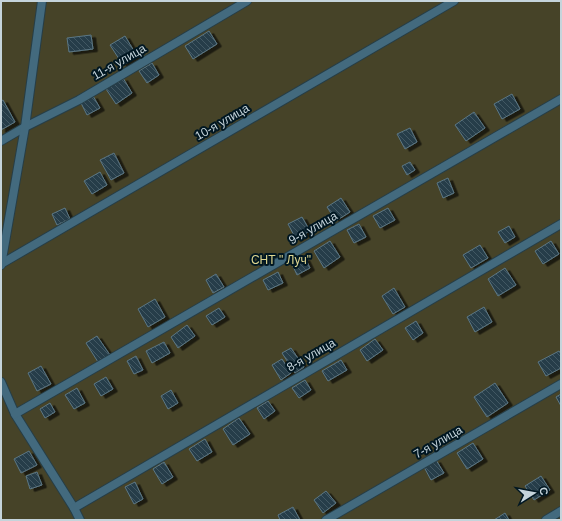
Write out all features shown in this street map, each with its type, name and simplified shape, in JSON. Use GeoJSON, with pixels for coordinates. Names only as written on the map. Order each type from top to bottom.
{"type":"FeatureCollection","features":[{"type":"Feature","properties":{"kind":"street"},"geometry":{"type":"LineString","coordinates":[[1,264],[25,127],[42,1]]}},
{"type":"Feature","properties":{"kind":"street","name":"11-я улица"},"geometry":{"type":"LineString","coordinates":[[1,141],[25,127],[79,100],[247,1]]}},
{"type":"Feature","properties":{"kind":"street","name":"10-я улица"},"geometry":{"type":"LineString","coordinates":[[1,264],[454,1]]}},
{"type":"Feature","properties":{"kind":"street","name":"9-я улица"},"geometry":{"type":"LineString","coordinates":[[15,414],[561,99]]}},
{"type":"Feature","properties":{"kind":"street","name":"8-я улица"},"geometry":{"type":"LineString","coordinates":[[74,508],[561,224]]}},
{"type":"Feature","properties":{"kind":"street"},"geometry":{"type":"LineString","coordinates":[[1,382],[15,414],[80,520]]}},
{"type":"Feature","properties":{"kind":"street","name":"7-я улица"},"geometry":{"type":"LineString","coordinates":[[326,520],[561,384]]}},
{"type":"Feature","properties":{"kind":"street"},"geometry":{"type":"LineString","coordinates":[[546,520],[561,511]]}},
{"type":"Feature","properties":{"kind":"green space","name":"СНТ \" Луч\""},"geometry":{"type":"Polygon","coordinates":[[[1,1],[561,1],[561,520],[1,520],[1,1]]]}},
{"type":"Feature","properties":{"kind":"building"},"geometry":{"type":"Polygon","coordinates":[[[209,31],[217,44],[193,59],[185,46],[209,31]]]}},
{"type":"Feature","properties":{"kind":"building"},"geometry":{"type":"Polygon","coordinates":[[[91,35],[93,49],[69,52],[67,38],[91,35]]]}},
{"type":"Feature","properties":{"kind":"building"},"geometry":{"type":"Polygon","coordinates":[[[125,36],[137,56],[123,65],[110,45],[125,36]]]}},
{"type":"Feature","properties":{"kind":"building"},"geometry":{"type":"Polygon","coordinates":[[[152,63],[159,75],[147,83],[139,71],[152,63]]]}},
{"type":"Feature","properties":{"kind":"building"},"geometry":{"type":"Polygon","coordinates":[[[123,78],[132,93],[116,104],[106,89],[123,78]]]}},
{"type":"Feature","properties":{"kind":"building"},"geometry":{"type":"Polygon","coordinates":[[[512,94],[520,109],[502,119],[494,104],[512,94]]]}},
{"type":"Feature","properties":{"kind":"building"},"geometry":{"type":"Polygon","coordinates":[[[93,96],[100,108],[87,115],[81,103],[93,96]]]}},
{"type":"Feature","properties":{"kind":"building"},"geometry":{"type":"Polygon","coordinates":[[[3,100],[15,122],[1,130],[1,101],[3,100]]]}},
{"type":"Feature","properties":{"kind":"building"},"geometry":{"type":"Polygon","coordinates":[[[474,112],[485,128],[466,141],[455,125],[474,112]]]}},
{"type":"Feature","properties":{"kind":"building"},"geometry":{"type":"Polygon","coordinates":[[[410,128],[417,142],[405,149],[397,134],[410,128]]]}},
{"type":"Feature","properties":{"kind":"building"},"geometry":{"type":"Polygon","coordinates":[[[114,153],[124,173],[111,180],[100,160],[114,153]]]}},
{"type":"Feature","properties":{"kind":"building"},"geometry":{"type":"Polygon","coordinates":[[[410,162],[415,170],[407,175],[402,166],[410,162]]]}},
{"type":"Feature","properties":{"kind":"building"},"geometry":{"type":"Polygon","coordinates":[[[100,172],[107,185],[92,194],[84,181],[100,172]]]}},
{"type":"Feature","properties":{"kind":"building"},"geometry":{"type":"Polygon","coordinates":[[[448,178],[454,193],[443,198],[437,183],[448,178]]]}},
{"type":"Feature","properties":{"kind":"building"},"geometry":{"type":"Polygon","coordinates":[[[341,198],[350,212],[336,221],[327,207],[341,198]]]}},
{"type":"Feature","properties":{"kind":"building"},"geometry":{"type":"Polygon","coordinates":[[[65,208],[70,219],[57,225],[52,214],[65,208]]]}},
{"type":"Feature","properties":{"kind":"building"},"geometry":{"type":"Polygon","coordinates":[[[388,208],[395,220],[380,228],[373,216],[388,208]]]}},
{"type":"Feature","properties":{"kind":"building"},"geometry":{"type":"Polygon","coordinates":[[[302,217],[310,231],[296,239],[288,224],[302,217]]]}},
{"type":"Feature","properties":{"kind":"building"},"geometry":{"type":"Polygon","coordinates":[[[359,224],[366,237],[354,243],[347,230],[359,224]]]}},
{"type":"Feature","properties":{"kind":"building"},"geometry":{"type":"Polygon","coordinates":[[[509,226],[515,237],[505,243],[498,232],[509,226]]]}},
{"type":"Feature","properties":{"kind":"building"},"geometry":{"type":"Polygon","coordinates":[[[330,241],[340,257],[324,268],[314,251],[330,241]]]}},
{"type":"Feature","properties":{"kind":"building"},"geometry":{"type":"Polygon","coordinates":[[[551,241],[559,254],[543,264],[535,251],[551,241]]]}},
{"type":"Feature","properties":{"kind":"building"},"geometry":{"type":"Polygon","coordinates":[[[480,245],[488,258],[471,268],[463,255],[480,245]]]}},
{"type":"Feature","properties":{"kind":"building"},"geometry":{"type":"Polygon","coordinates":[[[305,258],[310,268],[297,275],[292,264],[305,258]]]}},
{"type":"Feature","properties":{"kind":"building"},"geometry":{"type":"Polygon","coordinates":[[[505,268],[516,285],[498,296],[488,279],[505,268]]]}},
{"type":"Feature","properties":{"kind":"building"},"geometry":{"type":"Polygon","coordinates":[[[278,272],[283,283],[268,290],[263,280],[278,272]]]}},
{"type":"Feature","properties":{"kind":"building"},"geometry":{"type":"Polygon","coordinates":[[[216,274],[224,287],[213,293],[206,280],[216,274]]]}},
{"type":"Feature","properties":{"kind":"building"},"geometry":{"type":"Polygon","coordinates":[[[394,288],[405,307],[393,314],[382,296],[394,288]]]}},
{"type":"Feature","properties":{"kind":"building"},"geometry":{"type":"Polygon","coordinates":[[[155,299],[165,317],[148,327],[138,309],[155,299]]]}},
{"type":"Feature","properties":{"kind":"building"},"geometry":{"type":"Polygon","coordinates":[[[484,307],[492,322],[475,332],[467,317],[484,307]]]}},
{"type":"Feature","properties":{"kind":"building"},"geometry":{"type":"Polygon","coordinates":[[[219,308],[225,317],[212,325],[206,316],[219,308]]]}},
{"type":"Feature","properties":{"kind":"building"},"geometry":{"type":"Polygon","coordinates":[[[416,321],[423,333],[413,340],[405,328],[416,321]]]}},
{"type":"Feature","properties":{"kind":"building"},"geometry":{"type":"Polygon","coordinates":[[[187,325],[195,336],[178,348],[171,337],[187,325]]]}},
{"type":"Feature","properties":{"kind":"building"},"geometry":{"type":"Polygon","coordinates":[[[97,336],[110,355],[98,362],[86,343],[97,336]]]}},
{"type":"Feature","properties":{"kind":"building"},"geometry":{"type":"Polygon","coordinates":[[[375,339],[383,350],[367,361],[360,350],[375,339]]]}},
{"type":"Feature","properties":{"kind":"building"},"geometry":{"type":"Polygon","coordinates":[[[164,342],[170,353],[152,363],[146,351],[164,342]]]}},
{"type":"Feature","properties":{"kind":"building"},"geometry":{"type":"Polygon","coordinates":[[[291,348],[304,367],[295,373],[282,353],[291,348]]]}},
{"type":"Feature","properties":{"kind":"building"},"geometry":{"type":"Polygon","coordinates":[[[559,351],[561,354],[561,368],[546,376],[538,362],[559,351]]]}},
{"type":"Feature","properties":{"kind":"building"},"geometry":{"type":"Polygon","coordinates":[[[136,356],[143,370],[134,374],[127,361],[136,356]]]}},
{"type":"Feature","properties":{"kind":"building"},"geometry":{"type":"Polygon","coordinates":[[[282,359],[291,373],[281,380],[272,365],[282,359]]]}},
{"type":"Feature","properties":{"kind":"building"},"geometry":{"type":"Polygon","coordinates":[[[341,360],[347,370],[328,381],[322,371],[341,360]]]}},
{"type":"Feature","properties":{"kind":"building"},"geometry":{"type":"Polygon","coordinates":[[[41,366],[51,384],[37,391],[28,373],[41,366]]]}},
{"type":"Feature","properties":{"kind":"building"},"geometry":{"type":"Polygon","coordinates":[[[106,377],[113,389],[101,396],[94,384],[106,377]]]}},
{"type":"Feature","properties":{"kind":"building"},"geometry":{"type":"Polygon","coordinates":[[[305,380],[311,390],[299,398],[292,388],[305,380]]]}},
{"type":"Feature","properties":{"kind":"building"},"geometry":{"type":"Polygon","coordinates":[[[495,383],[508,403],[487,417],[474,397],[495,383]]]}},
{"type":"Feature","properties":{"kind":"building"},"geometry":{"type":"Polygon","coordinates":[[[77,388],[85,403],[74,409],[65,395],[77,388]]]}},
{"type":"Feature","properties":{"kind":"building"},"geometry":{"type":"Polygon","coordinates":[[[171,390],[178,403],[168,409],[161,396],[171,390]]]}},
{"type":"Feature","properties":{"kind":"building"},"geometry":{"type":"Polygon","coordinates":[[[561,394],[561,406],[556,397],[561,394]]]}},
{"type":"Feature","properties":{"kind":"building"},"geometry":{"type":"Polygon","coordinates":[[[268,401],[275,411],[264,419],[257,408],[268,401]]]}},
{"type":"Feature","properties":{"kind":"building"},"geometry":{"type":"Polygon","coordinates":[[[50,403],[55,412],[45,418],[40,409],[50,403]]]}},
{"type":"Feature","properties":{"kind":"building"},"geometry":{"type":"Polygon","coordinates":[[[239,418],[250,434],[233,445],[223,429],[239,418]]]}},
{"type":"Feature","properties":{"kind":"building"},"geometry":{"type":"Polygon","coordinates":[[[205,439],[212,452],[197,461],[189,449],[205,439]]]}},
{"type":"Feature","properties":{"kind":"building"},"geometry":{"type":"Polygon","coordinates":[[[473,443],[483,459],[467,469],[457,453],[473,443]]]}},
{"type":"Feature","properties":{"kind":"building"},"geometry":{"type":"Polygon","coordinates":[[[29,451],[37,465],[21,473],[14,459],[29,451]]]}},
{"type":"Feature","properties":{"kind":"building"},"geometry":{"type":"Polygon","coordinates":[[[436,460],[444,473],[431,480],[424,467],[436,460]]]}},
{"type":"Feature","properties":{"kind":"building"},"geometry":{"type":"Polygon","coordinates":[[[164,462],[173,477],[162,484],[153,469],[164,462]]]}},
{"type":"Feature","properties":{"kind":"building"},"geometry":{"type":"Polygon","coordinates":[[[37,472],[42,485],[30,489],[26,476],[37,472]]]}},
{"type":"Feature","properties":{"kind":"building"},"geometry":{"type":"Polygon","coordinates":[[[541,476],[550,490],[534,500],[525,486],[541,476]]]}},
{"type":"Feature","properties":{"kind":"building"},"geometry":{"type":"Polygon","coordinates":[[[135,482],[143,499],[134,504],[125,487],[135,482]]]}},
{"type":"Feature","properties":{"kind":"building"},"geometry":{"type":"Polygon","coordinates":[[[326,491],[336,503],[323,513],[314,500],[326,491]]]}},
{"type":"Feature","properties":{"kind":"building"},"geometry":{"type":"Polygon","coordinates":[[[293,507],[300,520],[280,520],[278,515],[293,507]]]}},
{"type":"Feature","properties":{"kind":"building"},"geometry":{"type":"Polygon","coordinates":[[[505,513],[509,520],[494,520],[505,513]]]}}]}
